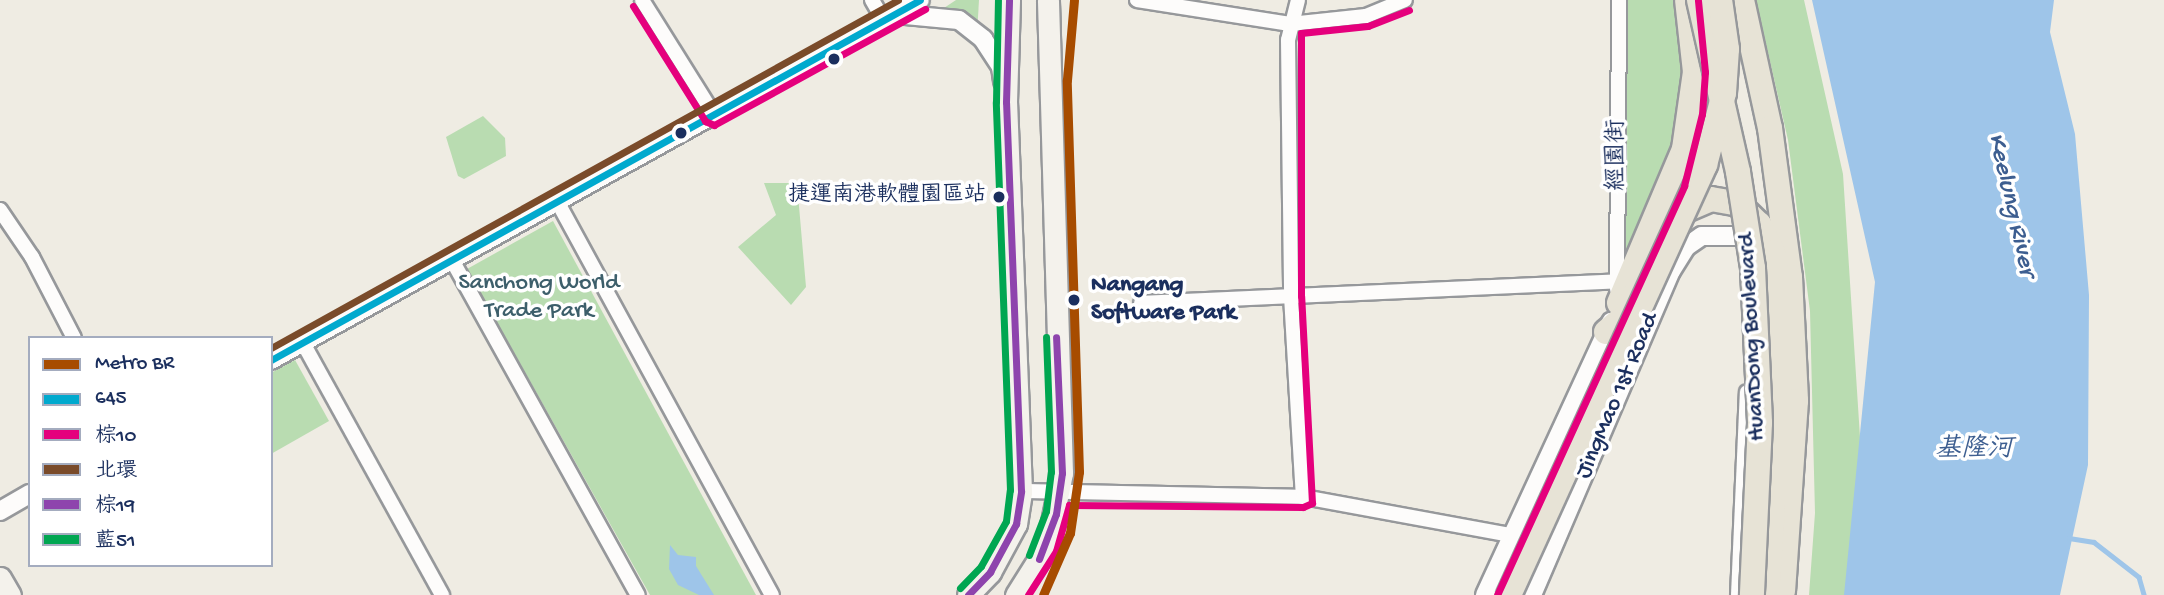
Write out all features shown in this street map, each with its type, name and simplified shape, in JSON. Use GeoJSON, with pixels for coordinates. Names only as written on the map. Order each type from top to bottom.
{"type":"FeatureCollection","features":[{"type":"Feature","properties":{"kind":"highway"},"geometry":{"type":"LineString","coordinates":[[1611,321],[1684,149],[1695,72],[1687,0]]}},
{"type":"Feature","properties":{"kind":"highway","name":"HuanDong Boulevard"},"geometry":{"type":"LineString","coordinates":[[1699,0],[1738,172],[1753,268],[1760,423],[1752,595]]}},
{"type":"Feature","properties":{"kind":"highway"},"geometry":{"type":"LineString","coordinates":[[1509,595],[1704,165],[1724,93],[1727,49],[1720,0]]}},
{"type":"Feature","properties":{"kind":"highway","name":"HuanDong Boulevard"},"geometry":{"type":"LineString","coordinates":[[1742,0],[1770,128],[1790,277],[1796,401],[1783,595]]}},
{"type":"Feature","properties":{"kind":"highway"},"geometry":{"type":"LineString","coordinates":[[1611,321],[1626,315],[1667,225],[1675,214],[1700,201],[1724,199],[1738,204],[1755,218],[1773,252],[1772,521],[1768,595]]}},
{"type":"Feature","properties":{"kind":"highway"},"geometry":{"type":"LineString","coordinates":[[1735,236],[1755,249],[1771,278]]}},
{"type":"Feature","properties":{"kind":"main road"},"geometry":{"type":"LineString","coordinates":[[968,595],[990,572],[1011,534],[1021,491],[1006,102],[1009,0]]}},
{"type":"Feature","properties":{"kind":"main road"},"geometry":{"type":"LineString","coordinates":[[1016,595],[1047,546],[1061,494],[1048,0]]}},
{"type":"Feature","properties":{"kind":"main road"},"geometry":{"type":"LineString","coordinates":[[0,578],[10,595]]}},
{"type":"Feature","properties":{"kind":"street"},"geometry":{"type":"LineString","coordinates":[[642,0],[714,115]]}},
{"type":"Feature","properties":{"kind":"street"},"geometry":{"type":"LineString","coordinates":[[872,0],[889,17],[959,20],[975,32],[1001,67],[1006,102]]}},
{"type":"Feature","properties":{"kind":"street"},"geometry":{"type":"LineString","coordinates":[[273,359],[920,0]]}},
{"type":"Feature","properties":{"kind":"street"},"geometry":{"type":"LineString","coordinates":[[1138,0],[1290,24],[1366,16],[1405,0]]}},
{"type":"Feature","properties":{"kind":"street"},"geometry":{"type":"LineString","coordinates":[[1298,0],[1290,24],[1291,296],[1303,497]]}},
{"type":"Feature","properties":{"kind":"street","name":"經園街"},"geometry":{"type":"LineString","coordinates":[[1611,321],[1617,281],[1619,0]]}},
{"type":"Feature","properties":{"kind":"street"},"geometry":{"type":"LineString","coordinates":[[557,201],[772,595]]}},
{"type":"Feature","properties":{"kind":"street"},"geometry":{"type":"LineString","coordinates":[[0,210],[32,257],[73,336]]}},
{"type":"Feature","properties":{"kind":"street","name":"JingMao 1st Road"},"geometry":{"type":"LineString","coordinates":[[1532,595],[1671,271],[1686,247],[1702,236],[1735,236]]}},
{"type":"Feature","properties":{"kind":"street"},"geometry":{"type":"LineString","coordinates":[[1735,236],[1745,259],[1747,410],[1738,595]]}},
{"type":"Feature","properties":{"kind":"street"},"geometry":{"type":"LineString","coordinates":[[452,260],[638,595]]}},
{"type":"Feature","properties":{"kind":"street"},"geometry":{"type":"LineString","coordinates":[[1141,303],[1617,281]]}},
{"type":"Feature","properties":{"kind":"street","name":"JingMao 1st Road"},"geometry":{"type":"LineString","coordinates":[[1485,595],[1611,321]]}},
{"type":"Feature","properties":{"kind":"street"},"geometry":{"type":"LineString","coordinates":[[303,343],[442,595]]}},
{"type":"Feature","properties":{"kind":"street"},"geometry":{"type":"LineString","coordinates":[[1021,491],[1061,494],[1303,497],[1510,536],[1556,542]]}},
{"type":"Feature","properties":{"kind":"street"},"geometry":{"type":"LineString","coordinates":[[0,511],[28,495]]}},
{"type":"Feature","properties":{"kind":"green space"},"geometry":{"type":"Polygon","coordinates":[[[956,0],[979,0],[977,34],[941,10],[956,0]]]}},
{"type":"Feature","properties":{"kind":"green space"},"geometry":{"type":"Polygon","coordinates":[[[1626,0],[1674,0],[1682,41],[1682,127],[1622,272],[1626,0]]]}},
{"type":"Feature","properties":{"kind":"green space"},"geometry":{"type":"Polygon","coordinates":[[[1756,0],[1804,0],[1843,174],[1862,468],[1852,595],[1809,595],[1815,513],[1810,311],[1788,140],[1756,0]]]}},
{"type":"Feature","properties":{"kind":"green space"},"geometry":{"type":"Polygon","coordinates":[[[483,116],[505,138],[506,156],[464,179],[458,176],[446,137],[483,116]]]}},
{"type":"Feature","properties":{"kind":"green space"},"geometry":{"type":"Polygon","coordinates":[[[764,183],[797,183],[806,287],[791,305],[738,247],[776,215],[764,183]]]}},
{"type":"Feature","properties":{"kind":"green space","name":"Sanchong World Trade Park"},"geometry":{"type":"Polygon","coordinates":[[[553,221],[756,595],[650,595],[467,269],[553,221]]]}},
{"type":"Feature","properties":{"kind":"green space"},"geometry":{"type":"Polygon","coordinates":[[[295,360],[329,421],[273,453],[273,372],[295,360]]]}},
{"type":"Feature","properties":{"kind":"water","name":"基隆河"},"geometry":{"type":"Polygon","coordinates":[[[1812,0],[2054,0],[2050,32],[2075,134],[2089,295],[2088,465],[2060,595],[1844,595],[1875,282],[1812,0]]]}},
{"type":"Feature","properties":{"kind":"water"},"geometry":{"type":"Polygon","coordinates":[[[670,545],[678,555],[696,557],[696,566],[714,595],[699,595],[678,585],[669,569],[670,545]]]}},
{"type":"Feature","properties":{"kind":"waterway"},"geometry":{"type":"LineString","coordinates":[[2069,538],[2094,542],[2139,577],[2144,595]]}},
{"type":"Feature","properties":{"kind":"metro line","name":"BR"},"geometry":{"type":"LineString","coordinates":[[1043,595],[1070,533],[1079,472],[1067,80],[1074,0]]}},
{"type":"Feature","properties":{"kind":"transit line","name":"北環"},"geometry":{"type":"LineString","coordinates":[[273,347],[898,0]]}},
{"type":"Feature","properties":{"kind":"transit line","name":"645"},"geometry":{"type":"LineString","coordinates":[[273,359],[920,0]]}},
{"type":"Feature","properties":{"kind":"transit line","name":"藍51"},"geometry":{"type":"LineString","coordinates":[[960,588],[981,566],[1006,521],[1010,490],[996,102],[998,0]]}},
{"type":"Feature","properties":{"kind":"transit line","name":"棕19"},"geometry":{"type":"LineString","coordinates":[[968,595],[990,572],[1016,524],[1021,491],[1006,102],[1009,0]]}},
{"type":"Feature","properties":{"kind":"transit line","name":"棕10"},"geometry":{"type":"LineString","coordinates":[[1497,595],[1684,186],[1702,114],[1705,72],[1698,0]]}},
{"type":"Feature","properties":{"kind":"transit line","name":"棕10"},"geometry":{"type":"LineString","coordinates":[[633,6],[705,121],[714,125],[925,9]]}},
{"type":"Feature","properties":{"kind":"transit line","name":"棕10"},"geometry":{"type":"LineString","coordinates":[[1028,595],[1056,551],[1069,505],[1303,507],[1312,503],[1301,296],[1301,33],[1368,26],[1409,10]]}},
{"type":"Feature","properties":{"kind":"transit line","name":"藍51"},"geometry":{"type":"LineString","coordinates":[[1029,555],[1046,511],[1051,472],[1046,337]]}},
{"type":"Feature","properties":{"kind":"transit line","name":"棕19"},"geometry":{"type":"LineString","coordinates":[[1039,559],[1056,514],[1062,473],[1056,337]]}},
{"type":"Feature","properties":{"kind":"place","name":"捷運南港軟體園區站"},"geometry":{"type":"Point","coordinates":[999,197]}},
{"type":"Feature","properties":{"kind":"place","name":"Nangang Software Park"},"geometry":{"type":"Point","coordinates":[1074,300]}},
{"type":"Feature","properties":{"kind":"water label","name":"Keelung River"},"geometry":{"type":"Point","coordinates":[2010,205]}}]}
